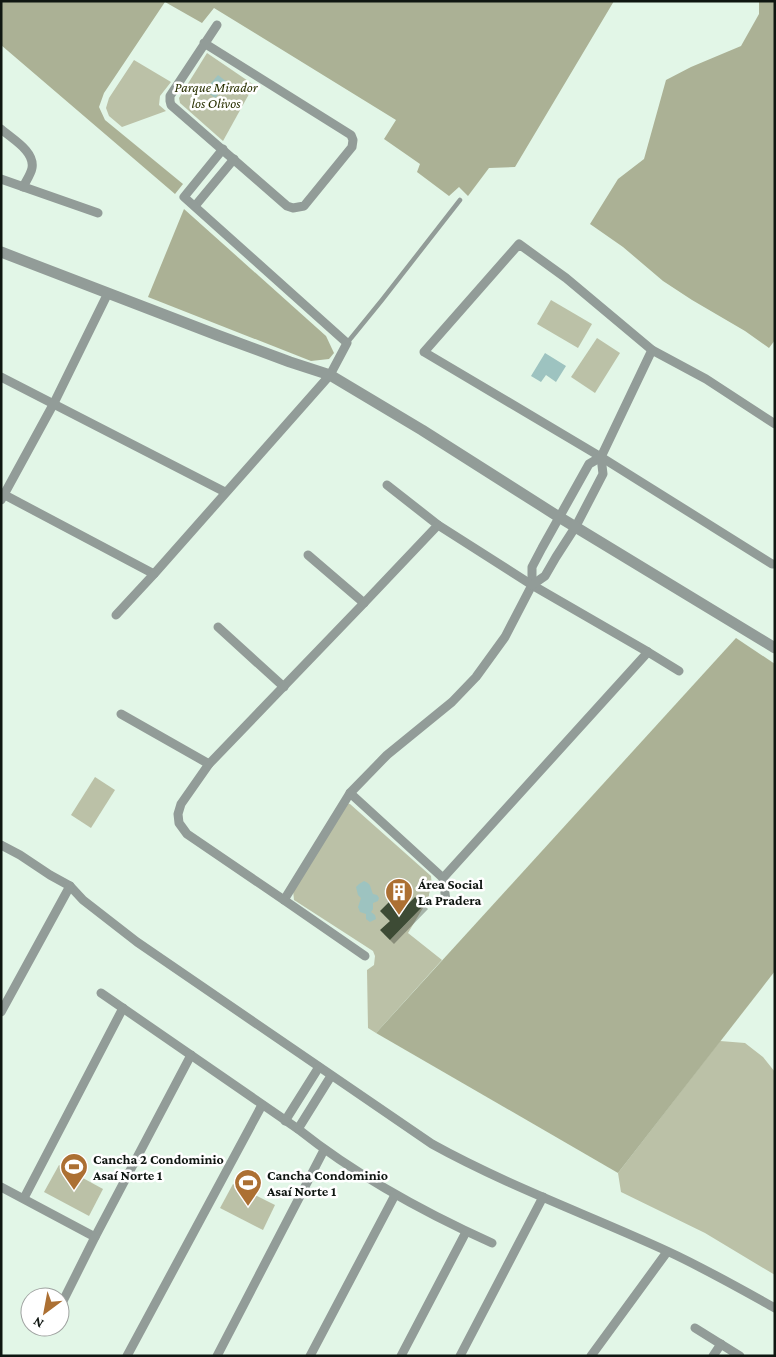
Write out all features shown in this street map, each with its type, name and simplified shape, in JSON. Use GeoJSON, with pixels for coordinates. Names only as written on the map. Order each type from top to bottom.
{"type":"FeatureCollection","features":[{"type":"Feature","properties":{"kind":"street"},"geometry":{"type":"LineString","coordinates":[[204,43],[351,135],[353,140],[352,147],[304,206],[293,208],[287,206],[223,148],[171,105],[170,96],[204,43],[217,25]]}},
{"type":"Feature","properties":{"kind":"street"},"geometry":{"type":"LineString","coordinates":[[1,129],[28,152],[31,159],[32,168],[23,187]]}},
{"type":"Feature","properties":{"kind":"street"},"geometry":{"type":"LineString","coordinates":[[116,615],[330,375],[347,343],[184,197],[223,148]]}},
{"type":"Feature","properties":{"kind":"street"},"geometry":{"type":"LineString","coordinates":[[195,206],[234,158]]}},
{"type":"Feature","properties":{"kind":"street"},"geometry":{"type":"LineString","coordinates":[[1,178],[98,213]]}},
{"type":"Feature","properties":{"kind":"street"},"geometry":{"type":"LineString","coordinates":[[775,424],[706,379],[652,350],[566,278],[518,244],[424,352],[601,457],[764,559],[775,564]]}},
{"type":"Feature","properties":{"kind":"street"},"geometry":{"type":"LineString","coordinates":[[1,252],[217,335],[330,375],[775,648]]}},
{"type":"Feature","properties":{"kind":"street"},"geometry":{"type":"LineString","coordinates":[[108,293],[54,403],[2,496],[154,574]]}},
{"type":"Feature","properties":{"kind":"street"},"geometry":{"type":"LineString","coordinates":[[284,900],[350,793],[387,755],[452,702],[476,677],[505,637],[532,585],[532,567],[589,464],[601,457],[652,350]]}},
{"type":"Feature","properties":{"kind":"street"},"geometry":{"type":"LineString","coordinates":[[1,377],[225,492]]}},
{"type":"Feature","properties":{"kind":"street"},"geometry":{"type":"LineString","coordinates":[[532,585],[545,576],[576,526],[604,474],[601,457]]}},
{"type":"Feature","properties":{"kind":"street"},"geometry":{"type":"LineString","coordinates":[[387,486],[438,525],[532,585],[679,671]]}},
{"type":"Feature","properties":{"kind":"street"},"geometry":{"type":"LineString","coordinates":[[365,956],[187,834],[179,823],[178,814],[181,804],[209,764],[438,525]]}},
{"type":"Feature","properties":{"kind":"street"},"geometry":{"type":"LineString","coordinates":[[308,555],[364,603]]}},
{"type":"Feature","properties":{"kind":"street"},"geometry":{"type":"LineString","coordinates":[[218,626],[284,687]]}},
{"type":"Feature","properties":{"kind":"street"},"geometry":{"type":"LineString","coordinates":[[443,878],[648,652]]}},
{"type":"Feature","properties":{"kind":"street"},"geometry":{"type":"LineString","coordinates":[[121,714],[209,764]]}},
{"type":"Feature","properties":{"kind":"street"},"geometry":{"type":"LineString","coordinates":[[350,793],[443,878],[446,901]]}},
{"type":"Feature","properties":{"kind":"street"},"geometry":{"type":"LineString","coordinates":[[1,845],[70,886],[83,900],[122,931],[432,1144],[461,1160],[667,1252],[721,1278],[775,1308]]}},
{"type":"Feature","properties":{"kind":"street"},"geometry":{"type":"LineString","coordinates":[[1,1012],[70,886]]}},
{"type":"Feature","properties":{"kind":"street"},"geometry":{"type":"LineString","coordinates":[[101,993],[324,1150],[395,1195],[466,1232],[492,1243]]}},
{"type":"Feature","properties":{"kind":"street"},"geometry":{"type":"LineString","coordinates":[[24,1198],[123,1008]]}},
{"type":"Feature","properties":{"kind":"street"},"geometry":{"type":"LineString","coordinates":[[70,1287],[191,1056]]}},
{"type":"Feature","properties":{"kind":"street"},"geometry":{"type":"LineString","coordinates":[[285,1121],[319,1068]]}},
{"type":"Feature","properties":{"kind":"street"},"geometry":{"type":"LineString","coordinates":[[298,1130],[331,1076]]}},
{"type":"Feature","properties":{"kind":"street"},"geometry":{"type":"LineString","coordinates":[[127,1356],[262,1105]]}},
{"type":"Feature","properties":{"kind":"street"},"geometry":{"type":"LineString","coordinates":[[217,1356],[324,1150]]}},
{"type":"Feature","properties":{"kind":"street"},"geometry":{"type":"LineString","coordinates":[[1,1187],[95,1237]]}},
{"type":"Feature","properties":{"kind":"street"},"geometry":{"type":"LineString","coordinates":[[310,1356],[395,1195]]}},
{"type":"Feature","properties":{"kind":"street"},"geometry":{"type":"LineString","coordinates":[[460,1356],[543,1197]]}},
{"type":"Feature","properties":{"kind":"street"},"geometry":{"type":"LineString","coordinates":[[401,1356],[466,1232]]}},
{"type":"Feature","properties":{"kind":"street"},"geometry":{"type":"LineString","coordinates":[[591,1356],[667,1252]]}},
{"type":"Feature","properties":{"kind":"street"},"geometry":{"type":"LineString","coordinates":[[694,1328],[740,1356]]}},
{"type":"Feature","properties":{"kind":"street"},"geometry":{"type":"LineString","coordinates":[[713,1356],[721,1344]]}},
{"type":"Feature","properties":{"kind":"lane"},"geometry":{"type":"LineString","coordinates":[[347,343],[460,200]]}},
{"type":"Feature","properties":{"kind":"green space"},"geometry":{"type":"Polygon","coordinates":[[[1,1],[614,1],[515,167],[489,168],[468,196],[459,187],[449,196],[417,172],[420,164],[384,139],[396,120],[214,8],[202,23],[165,2],[104,93],[99,107],[105,120],[183,184],[175,194],[1,45],[1,1]]]}},
{"type":"Feature","properties":{"kind":"green space"},"geometry":{"type":"Polygon","coordinates":[[[759,1],[775,1],[775,340],[769,348],[745,331],[663,281],[623,247],[590,224],[618,179],[644,159],[666,80],[691,67],[741,46],[759,14],[759,1]]]}},
{"type":"Feature","properties":{"kind":"green space","name":"Parque Mirador los Olivos"},"geometry":{"type":"Polygon","coordinates":[[[207,53],[254,85],[223,141],[180,103],[179,98],[207,53]]]}},
{"type":"Feature","properties":{"kind":"green space"},"geometry":{"type":"Polygon","coordinates":[[[134,60],[171,82],[160,96],[159,105],[166,111],[122,127],[109,116],[106,108],[109,98],[134,60]]]}},
{"type":"Feature","properties":{"kind":"green space"},"geometry":{"type":"Polygon","coordinates":[[[184,209],[326,336],[334,353],[329,359],[311,361],[148,297],[184,209]]]}},
{"type":"Feature","properties":{"kind":"green space"},"geometry":{"type":"Polygon","coordinates":[[[551,300],[592,324],[578,348],[537,324],[551,300]]]}},
{"type":"Feature","properties":{"kind":"green space"},"geometry":{"type":"Polygon","coordinates":[[[597,338],[620,353],[595,393],[571,377],[597,338]]]}},
{"type":"Feature","properties":{"kind":"green space"},"geometry":{"type":"Polygon","coordinates":[[[736,638],[775,664],[775,971],[618,1173],[376,1033],[736,638]]]}},
{"type":"Feature","properties":{"kind":"green space"},"geometry":{"type":"Polygon","coordinates":[[[95,777],[115,790],[91,828],[71,815],[95,777]]]}},
{"type":"Feature","properties":{"kind":"green space"},"geometry":{"type":"Polygon","coordinates":[[[345,803],[350,804],[431,876],[432,886],[429,898],[408,933],[442,960],[376,1033],[368,1028],[367,970],[374,965],[375,956],[373,951],[294,900],[293,890],[345,803]]]}},
{"type":"Feature","properties":{"kind":"green space"},"geometry":{"type":"Polygon","coordinates":[[[720,1041],[745,1043],[763,1057],[775,1072],[775,1275],[705,1233],[621,1192],[618,1173],[720,1041]]]}},
{"type":"Feature","properties":{"kind":"green space","name":"Cancha 2 Condominio Asaí Norte 1"},"geometry":{"type":"Polygon","coordinates":[[[59,1165],[103,1189],[89,1216],[44,1192],[59,1165]]]}},
{"type":"Feature","properties":{"kind":"green space","name":"Cancha Condominio Asaí Norte 1"},"geometry":{"type":"Polygon","coordinates":[[[233,1184],[275,1205],[263,1230],[220,1208],[233,1184]]]}},
{"type":"Feature","properties":{"kind":"water"},"geometry":{"type":"Polygon","coordinates":[[[218,75],[228,83],[215,98],[205,90],[218,75]]]}},
{"type":"Feature","properties":{"kind":"water"},"geometry":{"type":"Polygon","coordinates":[[[545,353],[566,366],[556,382],[546,375],[541,382],[531,376],[545,353]]]}},
{"type":"Feature","properties":{"kind":"water"},"geometry":{"type":"Polygon","coordinates":[[[364,881],[370,885],[373,894],[379,898],[378,901],[373,903],[371,912],[375,915],[376,919],[370,922],[366,919],[366,914],[360,912],[358,907],[361,898],[356,887],[364,881]]]}},
{"type":"Feature","properties":{"kind":"building","name":"Área Social La Pradera"},"geometry":{"type":"Polygon","coordinates":[[[394,897],[404,908],[415,897],[424,905],[390,940],[380,930],[390,921],[380,911],[394,897]]]}},
{"type":"Feature","properties":{"kind":"place","name":"Área Social La Pradera"},"geometry":{"type":"Point","coordinates":[399,916]}},
{"type":"Feature","properties":{"kind":"place","name":"Cancha 2 Condominio Asaí Norte 1"},"geometry":{"type":"Point","coordinates":[74,1191]}},
{"type":"Feature","properties":{"kind":"place","name":"Cancha Condominio Asaí Norte 1"},"geometry":{"type":"Point","coordinates":[248,1207]}}]}
